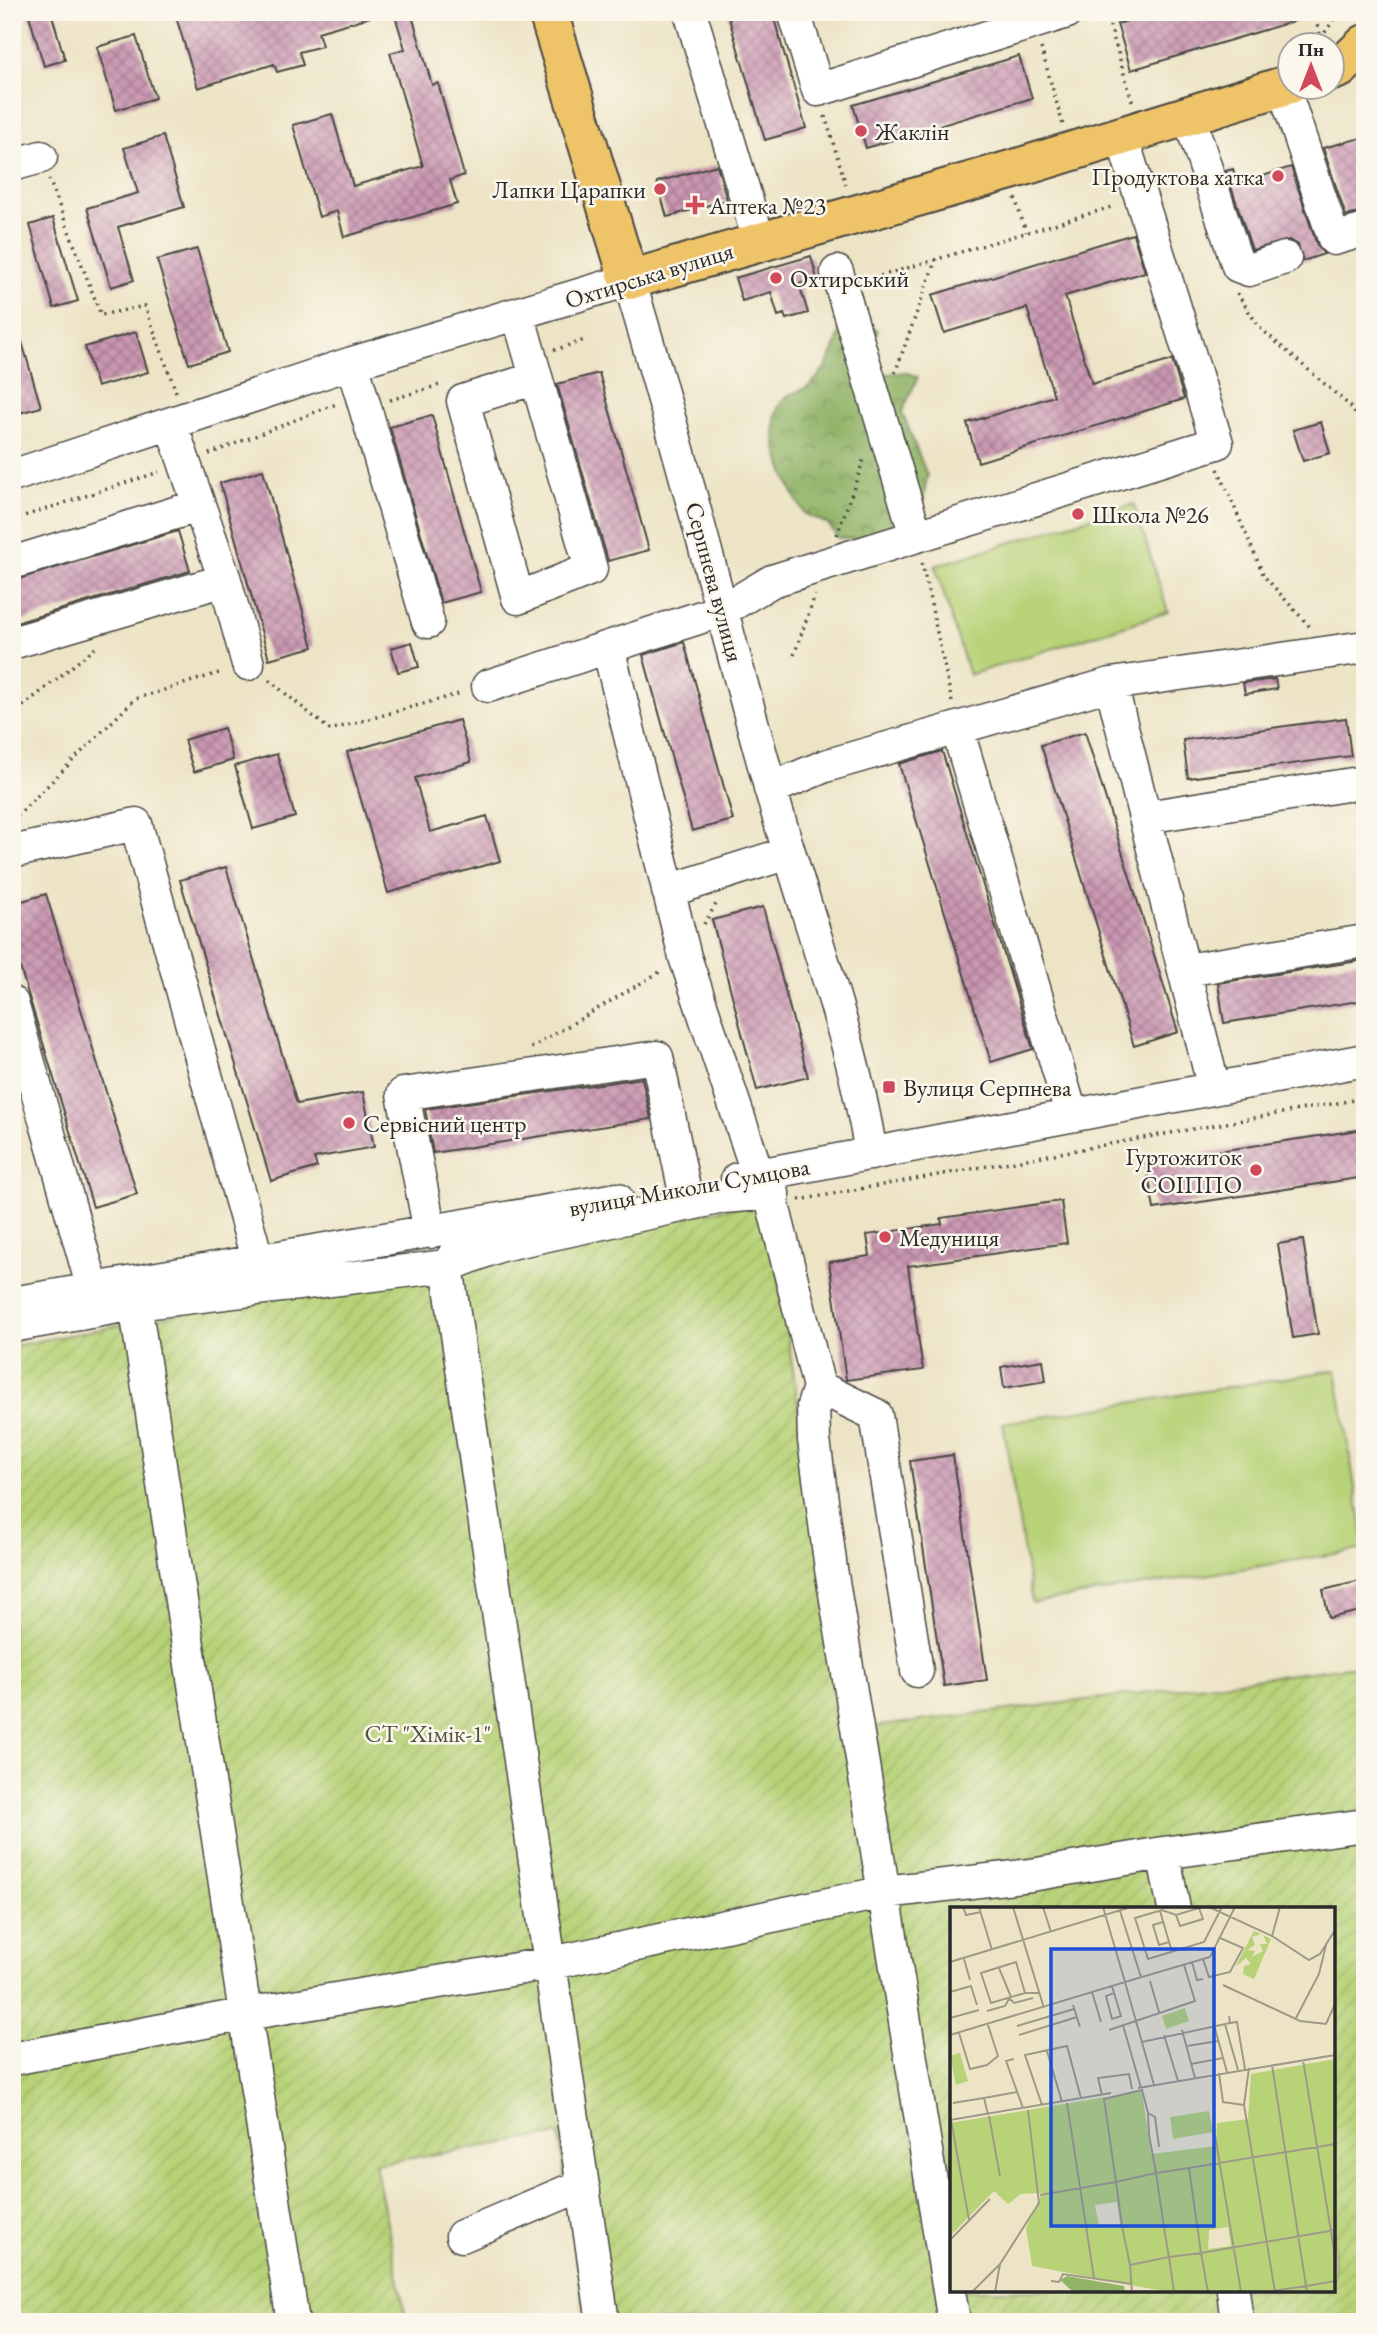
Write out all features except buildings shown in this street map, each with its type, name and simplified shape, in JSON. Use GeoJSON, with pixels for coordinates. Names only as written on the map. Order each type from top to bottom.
{"type":"FeatureCollection","features":[{"type":"Feature","properties":{"kind":"main road","name":"Серпнева вулиця"},"geometry":{"type":"LineString","coordinates":[[548,12],[629,280]]}},
{"type":"Feature","properties":{"kind":"main road"},"geometry":{"type":"LineString","coordinates":[[1346,62],[1365,44]]}},
{"type":"Feature","properties":{"kind":"main road","name":"Охтирська вулиця"},"geometry":{"type":"LineString","coordinates":[[629,280],[759,242],[1129,124],[1189,117],[1276,88]]}},
{"type":"Feature","properties":{"kind":"street"},"geometry":{"type":"LineString","coordinates":[[690,12],[759,242]]}},
{"type":"Feature","properties":{"kind":"street"},"geometry":{"type":"LineString","coordinates":[[794,12],[818,90],[1026,20],[1068,12]]}},
{"type":"Feature","properties":{"kind":"street"},"geometry":{"type":"LineString","coordinates":[[1291,102],[1334,239],[1365,230]]}},
{"type":"Feature","properties":{"kind":"street"},"geometry":{"type":"LineString","coordinates":[[1189,117],[1238,266],[1249,270],[1286,258]]}},
{"type":"Feature","properties":{"kind":"street"},"geometry":{"type":"LineString","coordinates":[[488,686],[723,610],[772,581],[1217,443],[1141,198],[1129,124]]}},
{"type":"Feature","properties":{"kind":"street","name":"Охтирська вулиця"},"geometry":{"type":"LineString","coordinates":[[12,476],[352,363],[629,280]]}},
{"type":"Feature","properties":{"kind":"street","name":"Серпнева вулиця"},"geometry":{"type":"LineString","coordinates":[[629,280],[723,610],[788,853],[860,1091],[871,1154]]}},
{"type":"Feature","properties":{"kind":"street"},"geometry":{"type":"LineString","coordinates":[[840,280],[916,536]]}},
{"type":"Feature","properties":{"kind":"street"},"geometry":{"type":"LineString","coordinates":[[518,314],[591,569],[518,598],[463,401],[536,378]]}},
{"type":"Feature","properties":{"kind":"street"},"geometry":{"type":"LineString","coordinates":[[352,363],[428,622]]}},
{"type":"Feature","properties":{"kind":"street"},"geometry":{"type":"LineString","coordinates":[[171,424],[225,580],[248,664]]}},
{"type":"Feature","properties":{"kind":"street"},"geometry":{"type":"LineString","coordinates":[[12,563],[198,506]]}},
{"type":"Feature","properties":{"kind":"street"},"geometry":{"type":"LineString","coordinates":[[12,643],[225,580]]}},
{"type":"Feature","properties":{"kind":"street"},"geometry":{"type":"LineString","coordinates":[[608,647],[685,957],[770,1186],[819,1387],[813,1406],[831,1569],[954,2322]]}},
{"type":"Feature","properties":{"kind":"street"},"geometry":{"type":"LineString","coordinates":[[770,789],[825,766],[1111,684],[1365,647]]}},
{"type":"Feature","properties":{"kind":"street"},"geometry":{"type":"LineString","coordinates":[[1111,684],[1214,1088]]}},
{"type":"Feature","properties":{"kind":"street"},"geometry":{"type":"LineString","coordinates":[[957,728],[1071,1113]]}},
{"type":"Feature","properties":{"kind":"street"},"geometry":{"type":"LineString","coordinates":[[1146,817],[1365,782]]}},
{"type":"Feature","properties":{"kind":"street"},"geometry":{"type":"LineString","coordinates":[[12,852],[136,824],[258,1262]]}},
{"type":"Feature","properties":{"kind":"street"},"geometry":{"type":"LineString","coordinates":[[668,891],[788,853]]}},
{"type":"Feature","properties":{"kind":"street"},"geometry":{"type":"LineString","coordinates":[[1186,970],[1365,940]]}},
{"type":"Feature","properties":{"kind":"street"},"geometry":{"type":"LineString","coordinates":[[12,1003],[93,1290]]}},
{"type":"Feature","properties":{"kind":"street"},"geometry":{"type":"LineString","coordinates":[[430,1232],[403,1094],[427,1089],[657,1057],[684,1188]]}},
{"type":"Feature","properties":{"kind":"street","name":"вулиця Миколи Сумцова"},"geometry":{"type":"LineString","coordinates":[[12,1303],[684,1188],[770,1186],[871,1154],[1071,1113],[1365,1060]]}},
{"type":"Feature","properties":{"kind":"street"},"geometry":{"type":"LineString","coordinates":[[12,1326],[135,1304],[447,1266],[501,1245],[770,1186]]}},
{"type":"Feature","properties":{"kind":"street"},"geometry":{"type":"LineString","coordinates":[[475,1224],[447,1266],[603,2322]]}},
{"type":"Feature","properties":{"kind":"street"},"geometry":{"type":"LineString","coordinates":[[135,1304],[293,2322]]}},
{"type":"Feature","properties":{"kind":"street"},"geometry":{"type":"LineString","coordinates":[[819,1387],[876,1415],[917,1671]]}},
{"type":"Feature","properties":{"kind":"street"},"geometry":{"type":"LineString","coordinates":[[12,2059],[246,2014],[552,1963],[885,1892],[1031,1875],[1163,1853],[1365,1825]]}},
{"type":"Feature","properties":{"kind":"street"},"geometry":{"type":"LineString","coordinates":[[1163,1853],[1174,1907]]}},
{"type":"Feature","properties":{"kind":"street"},"geometry":{"type":"LineString","coordinates":[[462,2236],[568,2191],[584,2190]]}},
{"type":"Feature","properties":{"kind":"street"},"geometry":{"type":"LineString","coordinates":[[1233,2292],[1237,2322]]}},
{"type":"Feature","properties":{"kind":"path"},"geometry":{"type":"LineString","coordinates":[[1106,12],[1129,124]]}},
{"type":"Feature","properties":{"kind":"path"},"geometry":{"type":"LineString","coordinates":[[1313,12],[1319,32]]}},
{"type":"Feature","properties":{"kind":"path"},"geometry":{"type":"LineString","coordinates":[[1333,32],[1339,12]]}},
{"type":"Feature","properties":{"kind":"path"},"geometry":{"type":"LineString","coordinates":[[1026,20],[1065,131]]}},
{"type":"Feature","properties":{"kind":"path"},"geometry":{"type":"LineString","coordinates":[[818,90],[848,192]]}},
{"type":"Feature","properties":{"kind":"path"},"geometry":{"type":"LineString","coordinates":[[27,161],[101,315],[145,306],[176,392]]}},
{"type":"Feature","properties":{"kind":"path"},"geometry":{"type":"LineString","coordinates":[[840,280],[1141,198]]}},
{"type":"Feature","properties":{"kind":"path"},"geometry":{"type":"LineString","coordinates":[[1234,289],[1259,327],[1350,406],[1365,428]]}},
{"type":"Feature","properties":{"kind":"path"},"geometry":{"type":"LineString","coordinates":[[1217,443],[1219,472],[1264,576],[1331,652]]}},
{"type":"Feature","properties":{"kind":"path"},"geometry":{"type":"LineString","coordinates":[[916,536],[957,728]]}},
{"type":"Feature","properties":{"kind":"path"},"geometry":{"type":"LineString","coordinates":[[12,715],[97,646]]}},
{"type":"Feature","properties":{"kind":"path"},"geometry":{"type":"LineString","coordinates":[[12,821],[135,699],[248,664],[330,730],[488,686]]}},
{"type":"Feature","properties":{"kind":"path"},"geometry":{"type":"LineString","coordinates":[[522,1054],[685,957]]}},
{"type":"Feature","properties":{"kind":"path"},"geometry":{"type":"LineString","coordinates":[[770,1186],[1365,1098]]}},
{"type":"Feature","properties":{"kind":"green space"},"geometry":{"type":"Polygon","coordinates":[[[853,318],[878,330],[869,353],[878,375],[905,372],[918,377],[902,412],[927,475],[923,502],[907,520],[874,540],[838,538],[828,524],[805,514],[784,473],[775,439],[778,409],[785,398],[807,387],[822,372],[831,357],[841,323],[853,318]]]}},
{"type":"Feature","properties":{"kind":"green space"},"geometry":{"type":"Polygon","coordinates":[[[1134,504],[1168,612],[969,675],[935,566],[1134,504]]]}},
{"type":"Feature","properties":{"kind":"green space","name":"СТ \"Хімік-1\""},"geometry":{"type":"Polygon","coordinates":[[[767,1201],[848,1730],[1365,1665],[1365,2322],[586,2322],[559,2134],[375,2164],[407,2322],[12,2322],[12,1346],[767,1201]]]}},
{"type":"Feature","properties":{"kind":"green space"},"geometry":{"type":"Polygon","coordinates":[[[1336,1370],[1365,1549],[1032,1603],[1003,1423],[1336,1370]]]}},
{"type":"Feature","properties":{"kind":"place","name":"Жаклін"},"geometry":{"type":"Point","coordinates":[861,131]}},
{"type":"Feature","properties":{"kind":"place","name":"Продуктова хатка"},"geometry":{"type":"Point","coordinates":[1278,176]}},
{"type":"Feature","properties":{"kind":"place","name":"Лапки Царапки"},"geometry":{"type":"Point","coordinates":[660,189]}},
{"type":"Feature","properties":{"kind":"place","name":"Аптека №23"},"geometry":{"type":"Point","coordinates":[695,205]}},
{"type":"Feature","properties":{"kind":"place","name":"Охтирський"},"geometry":{"type":"Point","coordinates":[776,278]}},
{"type":"Feature","properties":{"kind":"place","name":"Школа №26"},"geometry":{"type":"Point","coordinates":[1078,514]}},
{"type":"Feature","properties":{"kind":"place","name":"Вулиця Серпнева"},"geometry":{"type":"Point","coordinates":[889,1087]}},
{"type":"Feature","properties":{"kind":"place","name":"Сервісний центр"},"geometry":{"type":"Point","coordinates":[349,1123]}},
{"type":"Feature","properties":{"kind":"place","name":"Гуртожиток СОІППО"},"geometry":{"type":"Point","coordinates":[1256,1170]}},
{"type":"Feature","properties":{"kind":"place","name":"Медуниця"},"geometry":{"type":"Point","coordinates":[885,1237]}}]}
